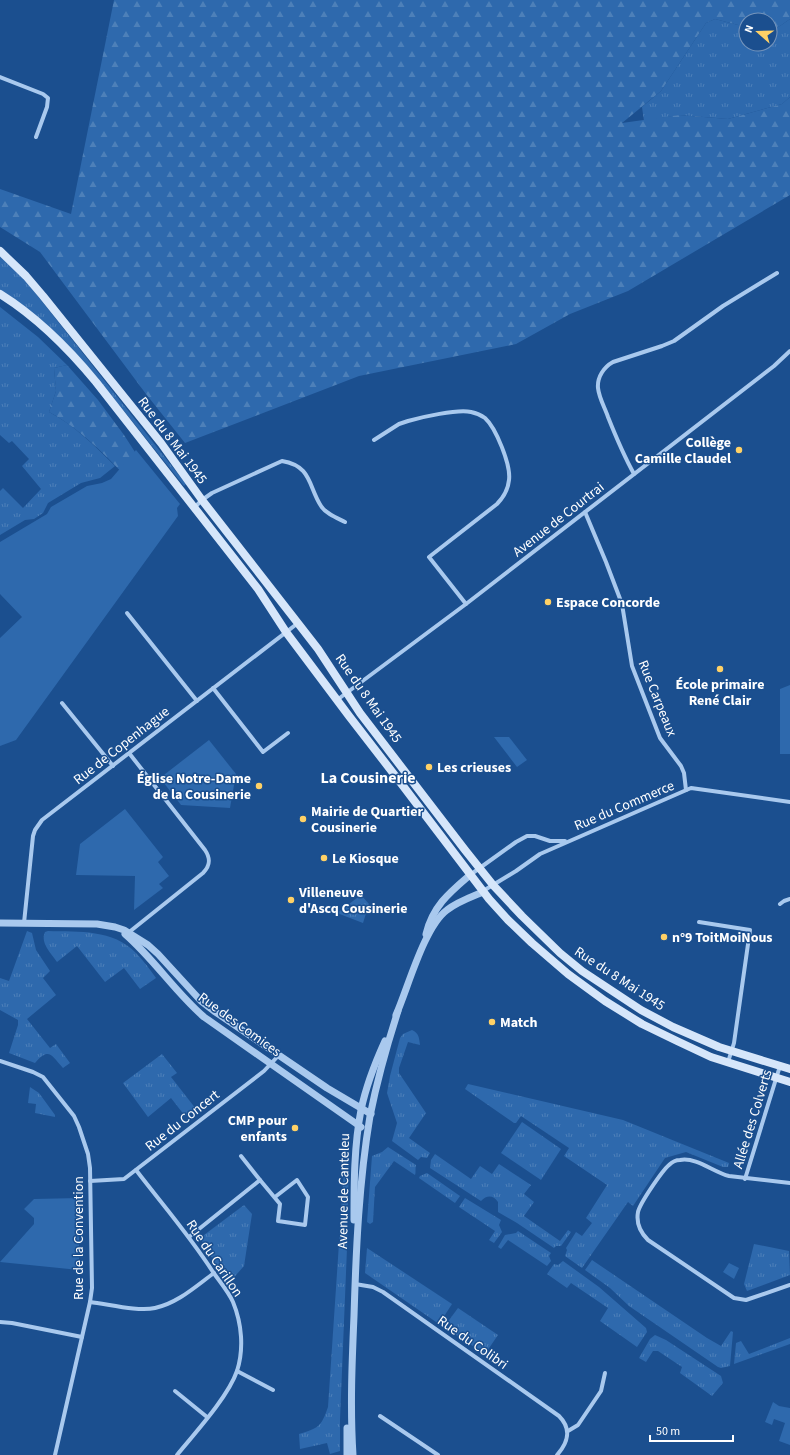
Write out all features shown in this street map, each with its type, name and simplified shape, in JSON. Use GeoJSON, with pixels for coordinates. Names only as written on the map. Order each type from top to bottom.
{"type":"FeatureCollection","features":[{"type":"Feature","properties":{"kind":"main road","name":"Rue du 8 Mai 1945"},"geometry":{"type":"LineString","coordinates":[[0,251],[21,270],[43,296],[161,443],[202,500],[329,664],[360,712],[493,885],[546,939],[582,971],[629,1002],[673,1027],[732,1051],[790,1069]]}},
{"type":"Feature","properties":{"kind":"main road","name":"Rue du 8 Mai 1945"},"geometry":{"type":"LineString","coordinates":[[0,294],[33,317],[62,343],[84,367],[258,590],[286,632],[336,700],[483,892],[532,943],[587,988],[642,1024],[696,1050],[728,1063],[790,1082]]}},
{"type":"Feature","properties":{"kind":"street"},"geometry":{"type":"LineString","coordinates":[[0,77],[42,94],[48,98],[47,107],[36,136]]}},
{"type":"Feature","properties":{"kind":"street"},"geometry":{"type":"LineString","coordinates":[[634,474],[622,451],[602,401],[598,387],[603,371],[613,362],[657,348],[674,340],[723,306],[776,273]]}},
{"type":"Feature","properties":{"kind":"street","name":"Avenue de Courtrai"},"geometry":{"type":"LineString","coordinates":[[336,700],[466,604],[774,366],[790,351]]}},
{"type":"Feature","properties":{"kind":"street"},"geometry":{"type":"LineString","coordinates":[[374,440],[399,424],[408,421],[464,411],[478,414],[485,418],[490,424],[495,433],[508,468],[510,479],[506,493],[497,504],[429,557],[466,604]]}},
{"type":"Feature","properties":{"kind":"street"},"geometry":{"type":"LineString","coordinates":[[194,508],[212,493],[282,461],[292,463],[306,473],[321,506],[330,515],[345,522]]}},
{"type":"Feature","properties":{"kind":"street","name":"Rue Carpeaux"},"geometry":{"type":"LineString","coordinates":[[585,512],[622,604],[629,658],[660,738],[681,766],[684,773],[686,790]]}},
{"type":"Feature","properties":{"kind":"street"},"geometry":{"type":"LineString","coordinates":[[127,613],[197,701]]}},
{"type":"Feature","properties":{"kind":"street","name":"Rue de Copenhague"},"geometry":{"type":"LineString","coordinates":[[24,923],[32,845],[35,830],[42,820],[298,623]]}},
{"type":"Feature","properties":{"kind":"street"},"geometry":{"type":"LineString","coordinates":[[213,688],[263,752],[288,732]]}},
{"type":"Feature","properties":{"kind":"street"},"geometry":{"type":"LineString","coordinates":[[62,703],[113,766]]}},
{"type":"Feature","properties":{"kind":"street"},"geometry":{"type":"LineString","coordinates":[[127,934],[203,873],[209,862],[209,857],[205,850],[129,753]]}},
{"type":"Feature","properties":{"kind":"street"},"geometry":{"type":"LineString","coordinates":[[686,790],[696,788],[774,801],[790,802]]}},
{"type":"Feature","properties":{"kind":"street","name":"Rue du Commerce"},"geometry":{"type":"LineString","coordinates":[[483,892],[540,854],[686,790]]}},
{"type":"Feature","properties":{"kind":"street","name":"Rue du Commerce"},"geometry":{"type":"LineString","coordinates":[[470,875],[516,842],[527,836],[535,836],[550,841],[569,841]]}},
{"type":"Feature","properties":{"kind":"street","name":"Avenue de Canteleu"},"geometry":{"type":"LineString","coordinates":[[355,1284],[355,1170],[358,1125],[361,1109],[372,1073],[422,947],[428,926],[445,896],[470,875]]}},
{"type":"Feature","properties":{"kind":"street","name":"Avenue de Canteleu"},"geometry":{"type":"LineString","coordinates":[[422,947],[432,929],[444,913],[453,906],[483,892]]}},
{"type":"Feature","properties":{"kind":"street"},"geometry":{"type":"LineString","coordinates":[[780,904],[784,901],[790,900]]}},
{"type":"Feature","properties":{"kind":"street"},"geometry":{"type":"LineString","coordinates":[[699,922],[750,930],[732,1051],[728,1063]]}},
{"type":"Feature","properties":{"kind":"street","name":"Rue des Comices"},"geometry":{"type":"LineString","coordinates":[[0,923],[87,923],[107,925],[127,934],[148,945],[207,1006],[327,1088],[371,1114]]}},
{"type":"Feature","properties":{"kind":"street","name":"Rue des Comices"},"geometry":{"type":"LineString","coordinates":[[127,934],[194,1008],[222,1030],[368,1132]]}},
{"type":"Feature","properties":{"kind":"street","name":"Avenue de Canteleu"},"geometry":{"type":"LineString","coordinates":[[353,1455],[351,1398],[360,1196],[371,1114],[383,1061],[398,1010]]}},
{"type":"Feature","properties":{"kind":"street","name":"Rue du Concert"},"geometry":{"type":"LineString","coordinates":[[90,1181],[124,1179],[264,1070],[279,1056]]}},
{"type":"Feature","properties":{"kind":"street","name":"Rue de la Convention"},"geometry":{"type":"LineString","coordinates":[[0,1061],[43,1077],[70,1111],[80,1127],[88,1154],[92,1288],[55,1455]]}},
{"type":"Feature","properties":{"kind":"street","name":"Allée des Colverts"},"geometry":{"type":"LineString","coordinates":[[745,1179],[780,1066]]}},
{"type":"Feature","properties":{"kind":"street"},"geometry":{"type":"LineString","coordinates":[[241,1156],[280,1204],[278,1221],[305,1225],[308,1197],[297,1180],[275,1197]]}},
{"type":"Feature","properties":{"kind":"street","name":"Allée des Colverts"},"geometry":{"type":"LineString","coordinates":[[790,1183],[745,1179],[723,1175],[689,1159],[677,1160],[672,1162],[663,1171],[641,1205],[638,1217],[640,1230],[648,1240],[734,1298],[746,1300],[790,1285]]}},
{"type":"Feature","properties":{"kind":"street","name":"Rue du Carillon"},"geometry":{"type":"LineString","coordinates":[[136,1170],[189,1237],[214,1273],[233,1302],[238,1317],[241,1345],[237,1371],[223,1397],[177,1455]]}},
{"type":"Feature","properties":{"kind":"street"},"geometry":{"type":"LineString","coordinates":[[189,1237],[260,1180]]}},
{"type":"Feature","properties":{"kind":"street"},"geometry":{"type":"LineString","coordinates":[[90,1302],[141,1309],[154,1308],[176,1300],[214,1273]]}},
{"type":"Feature","properties":{"kind":"street","name":"Rue du Colibri"},"geometry":{"type":"LineString","coordinates":[[355,1284],[372,1287],[383,1292],[559,1416],[568,1431]]}},
{"type":"Feature","properties":{"kind":"street"},"geometry":{"type":"LineString","coordinates":[[0,1322],[82,1337]]}},
{"type":"Feature","properties":{"kind":"street"},"geometry":{"type":"LineString","coordinates":[[237,1371],[273,1390]]}},
{"type":"Feature","properties":{"kind":"street"},"geometry":{"type":"LineString","coordinates":[[557,1455],[565,1444],[568,1431],[578,1425],[601,1391],[605,1373]]}},
{"type":"Feature","properties":{"kind":"street"},"geometry":{"type":"LineString","coordinates":[[175,1391],[207,1417]]}},
{"type":"Feature","properties":{"kind":"street","name":"Avenue de Canteleu"},"geometry":{"type":"LineString","coordinates":[[347,1455],[347,1431],[351,1398]]}},
{"type":"Feature","properties":{"kind":"street"},"geometry":{"type":"LineString","coordinates":[[380,1416],[438,1455]]}},
{"type":"Feature","properties":{"kind":"green space"},"geometry":{"type":"Polygon","coordinates":[[[114,0],[790,0],[790,19],[778,27],[778,12],[738,12],[738,25],[715,19],[706,23],[661,91],[622,123],[679,115],[728,119],[782,104],[790,97],[790,195],[628,291],[570,314],[516,344],[359,376],[185,443],[146,394],[40,252],[0,227],[0,189],[71,214],[114,0]]]}},
{"type":"Feature","properties":{"kind":"green space"},"geometry":{"type":"Polygon","coordinates":[[[715,19],[738,25],[738,52],[778,52],[778,27],[790,19],[790,97],[782,104],[728,119],[679,115],[644,121],[642,107],[661,91],[706,23],[715,19]]]}},
{"type":"Feature","properties":{"kind":"green space"},"geometry":{"type":"Polygon","coordinates":[[[0,256],[18,271],[186,484],[184,486],[96,377],[68,345],[37,316],[0,291],[0,256]]]}},
{"type":"Feature","properties":{"kind":"green space"},"geometry":{"type":"Polygon","coordinates":[[[0,307],[38,337],[67,365],[54,368],[56,391],[49,412],[76,430],[115,466],[100,478],[81,483],[48,503],[43,513],[34,519],[25,520],[0,535],[0,491],[3,488],[23,508],[41,489],[22,466],[29,459],[12,441],[9,443],[0,435],[0,307]]]}},
{"type":"Feature","properties":{"kind":"green space"},"geometry":{"type":"Polygon","coordinates":[[[67,365],[98,400],[124,435],[162,494],[148,500],[90,441],[77,430],[49,412],[56,391],[54,368],[67,365]]]}},
{"type":"Feature","properties":{"kind":"green space"},"geometry":{"type":"Polygon","coordinates":[[[136,450],[180,504],[177,508],[178,516],[16,740],[0,746],[0,638],[22,617],[0,594],[0,542],[47,514],[51,507],[87,486],[102,483],[111,479],[136,450]]]}},
{"type":"Feature","properties":{"kind":"green space"},"geometry":{"type":"Polygon","coordinates":[[[790,685],[790,754],[780,754],[780,689],[790,685]]]}},
{"type":"Feature","properties":{"kind":"green space"},"geometry":{"type":"Polygon","coordinates":[[[494,737],[509,737],[527,760],[517,767],[494,737]]]}},
{"type":"Feature","properties":{"kind":"green space"},"geometry":{"type":"Polygon","coordinates":[[[209,740],[236,774],[230,808],[181,805],[160,778],[209,740]]]}},
{"type":"Feature","properties":{"kind":"green space"},"geometry":{"type":"Polygon","coordinates":[[[125,809],[163,857],[158,862],[169,876],[159,884],[163,888],[134,910],[135,876],[76,875],[80,844],[125,809]]]}},
{"type":"Feature","properties":{"kind":"green space"},"geometry":{"type":"Polygon","coordinates":[[[361,895],[369,904],[363,923],[337,913],[361,895]]]}},
{"type":"Feature","properties":{"kind":"green space"},"geometry":{"type":"Polygon","coordinates":[[[27,931],[32,933],[36,950],[50,971],[43,978],[56,995],[27,1019],[50,1048],[56,1044],[70,1063],[63,1068],[53,1056],[47,1054],[35,1063],[9,1053],[18,1025],[18,1020],[0,1010],[0,978],[9,981],[27,931]]]}},
{"type":"Feature","properties":{"kind":"green space"},"geometry":{"type":"Polygon","coordinates":[[[45,932],[95,933],[117,940],[127,945],[136,953],[156,978],[140,989],[124,968],[105,982],[77,946],[57,962],[45,944],[44,936],[45,932]]]}},
{"type":"Feature","properties":{"kind":"green space"},"geometry":{"type":"Polygon","coordinates":[[[412,1030],[417,1034],[420,1045],[408,1042],[399,1068],[399,1073],[426,1113],[409,1138],[430,1153],[427,1158],[421,1157],[418,1160],[392,1141],[397,1123],[387,1093],[400,1038],[403,1034],[412,1030]]]}},
{"type":"Feature","properties":{"kind":"green space"},"geometry":{"type":"Polygon","coordinates":[[[162,1054],[177,1073],[171,1077],[196,1109],[185,1116],[171,1098],[148,1117],[123,1083],[162,1054]]]}},
{"type":"Feature","properties":{"kind":"green space"},"geometry":{"type":"Polygon","coordinates":[[[468,1084],[623,1120],[729,1163],[728,1167],[723,1167],[686,1152],[665,1158],[633,1206],[628,1202],[582,1268],[565,1256],[567,1250],[566,1248],[576,1232],[582,1236],[592,1223],[586,1218],[607,1185],[564,1156],[569,1148],[521,1116],[516,1123],[514,1123],[465,1089],[468,1084]]]}},
{"type":"Feature","properties":{"kind":"green space"},"geometry":{"type":"Polygon","coordinates":[[[30,1087],[39,1093],[55,1117],[35,1113],[36,1104],[28,1103],[30,1087]]]}},
{"type":"Feature","properties":{"kind":"green space"},"geometry":{"type":"Polygon","coordinates":[[[522,1122],[561,1149],[541,1180],[501,1153],[522,1122]]]}},
{"type":"Feature","properties":{"kind":"green space"},"geometry":{"type":"Polygon","coordinates":[[[388,1147],[416,1165],[415,1175],[394,1161],[375,1187],[373,1222],[370,1224],[367,1222],[372,1156],[382,1152],[388,1147]]]}},
{"type":"Feature","properties":{"kind":"green space"},"geometry":{"type":"Polygon","coordinates":[[[349,1153],[340,1451],[330,1454],[327,1443],[300,1449],[299,1434],[318,1426],[321,1423],[328,1407],[345,1154],[349,1153]]]}},
{"type":"Feature","properties":{"kind":"green space"},"geometry":{"type":"Polygon","coordinates":[[[435,1154],[471,1179],[480,1166],[492,1174],[499,1164],[531,1185],[524,1194],[534,1202],[524,1216],[560,1241],[568,1230],[571,1232],[561,1246],[556,1246],[554,1248],[498,1212],[498,1202],[494,1198],[488,1197],[481,1201],[430,1168],[431,1160],[435,1154]]]}},
{"type":"Feature","properties":{"kind":"green space"},"geometry":{"type":"Polygon","coordinates":[[[427,1173],[460,1196],[455,1203],[419,1178],[427,1173]]]}},
{"type":"Feature","properties":{"kind":"green space"},"geometry":{"type":"Polygon","coordinates":[[[79,1198],[79,1270],[0,1262],[34,1224],[34,1218],[24,1209],[34,1199],[79,1198]]]}},
{"type":"Feature","properties":{"kind":"green space"},"geometry":{"type":"Polygon","coordinates":[[[465,1198],[501,1220],[499,1225],[502,1232],[494,1243],[489,1240],[495,1231],[459,1207],[465,1198]]]}},
{"type":"Feature","properties":{"kind":"green space"},"geometry":{"type":"Polygon","coordinates":[[[244,1205],[252,1214],[244,1266],[228,1284],[200,1238],[244,1205]]]}},
{"type":"Feature","properties":{"kind":"green space"},"geometry":{"type":"Polygon","coordinates":[[[518,1231],[551,1253],[549,1256],[551,1261],[547,1266],[508,1240],[501,1249],[498,1247],[505,1235],[516,1233],[518,1231]]]}},
{"type":"Feature","properties":{"kind":"green space"},"geometry":{"type":"Polygon","coordinates":[[[754,1244],[789,1251],[790,1275],[747,1291],[744,1284],[754,1244]]]}},
{"type":"Feature","properties":{"kind":"green space"},"geometry":{"type":"Polygon","coordinates":[[[367,1248],[452,1304],[439,1324],[365,1273],[367,1248]]]}},
{"type":"Feature","properties":{"kind":"green space"},"geometry":{"type":"Polygon","coordinates":[[[592,1260],[721,1346],[731,1331],[733,1332],[730,1366],[721,1368],[718,1367],[629,1306],[610,1288],[585,1270],[592,1260]]]}},
{"type":"Feature","properties":{"kind":"green space"},"geometry":{"type":"Polygon","coordinates":[[[563,1261],[599,1287],[646,1328],[647,1332],[637,1347],[600,1321],[608,1308],[571,1283],[567,1288],[547,1274],[554,1264],[558,1265],[563,1261]]]}},
{"type":"Feature","properties":{"kind":"green space"},"geometry":{"type":"Polygon","coordinates":[[[729,1263],[739,1268],[734,1279],[723,1272],[729,1263]]]}},
{"type":"Feature","properties":{"kind":"green space"},"geometry":{"type":"Polygon","coordinates":[[[458,1308],[498,1335],[485,1354],[444,1327],[458,1308]]]}},
{"type":"Feature","properties":{"kind":"green space"},"geometry":{"type":"Polygon","coordinates":[[[655,1335],[666,1340],[721,1376],[723,1383],[712,1396],[680,1373],[682,1367],[658,1351],[653,1351],[646,1362],[639,1358],[650,1339],[655,1335]]]}},
{"type":"Feature","properties":{"kind":"green space"},"geometry":{"type":"Polygon","coordinates":[[[790,1338],[790,1344],[734,1364],[736,1343],[741,1341],[749,1354],[790,1338]]]}},
{"type":"Feature","properties":{"kind":"green space"},"geometry":{"type":"Polygon","coordinates":[[[773,1402],[779,1406],[790,1408],[790,1445],[779,1441],[785,1423],[774,1419],[772,1425],[765,1422],[773,1402]]]}},
{"type":"Feature","properties":{"kind":"place","name":"Collège Camille Claudel"},"geometry":{"type":"Point","coordinates":[739,450]}},
{"type":"Feature","properties":{"kind":"place","name":"Espace Concorde"},"geometry":{"type":"Point","coordinates":[548,602]}},
{"type":"Feature","properties":{"kind":"place","name":"École primaire René Clair"},"geometry":{"type":"Point","coordinates":[720,669]}},
{"type":"Feature","properties":{"kind":"place","name":"Les crieuses"},"geometry":{"type":"Point","coordinates":[429,767]}},
{"type":"Feature","properties":{"kind":"place","name":"Église Notre-Dame de la Cousinerie"},"geometry":{"type":"Point","coordinates":[259,786]}},
{"type":"Feature","properties":{"kind":"place","name":"Mairie de Quartier Cousinerie"},"geometry":{"type":"Point","coordinates":[303,819]}},
{"type":"Feature","properties":{"kind":"place","name":"Le Kiosque"},"geometry":{"type":"Point","coordinates":[324,858]}},
{"type":"Feature","properties":{"kind":"place","name":"Villeneuve d'Ascq Cousinerie"},"geometry":{"type":"Point","coordinates":[291,900]}},
{"type":"Feature","properties":{"kind":"place","name":"n°9 ToitMoiNous"},"geometry":{"type":"Point","coordinates":[664,937]}},
{"type":"Feature","properties":{"kind":"place","name":"Match"},"geometry":{"type":"Point","coordinates":[492,1022]}},
{"type":"Feature","properties":{"kind":"place","name":"CMP pour enfants"},"geometry":{"type":"Point","coordinates":[295,1128]}},
{"type":"Feature","properties":{"kind":"district","name":"La Cousinerie"},"geometry":{"type":"Point","coordinates":[368,777]}}]}
